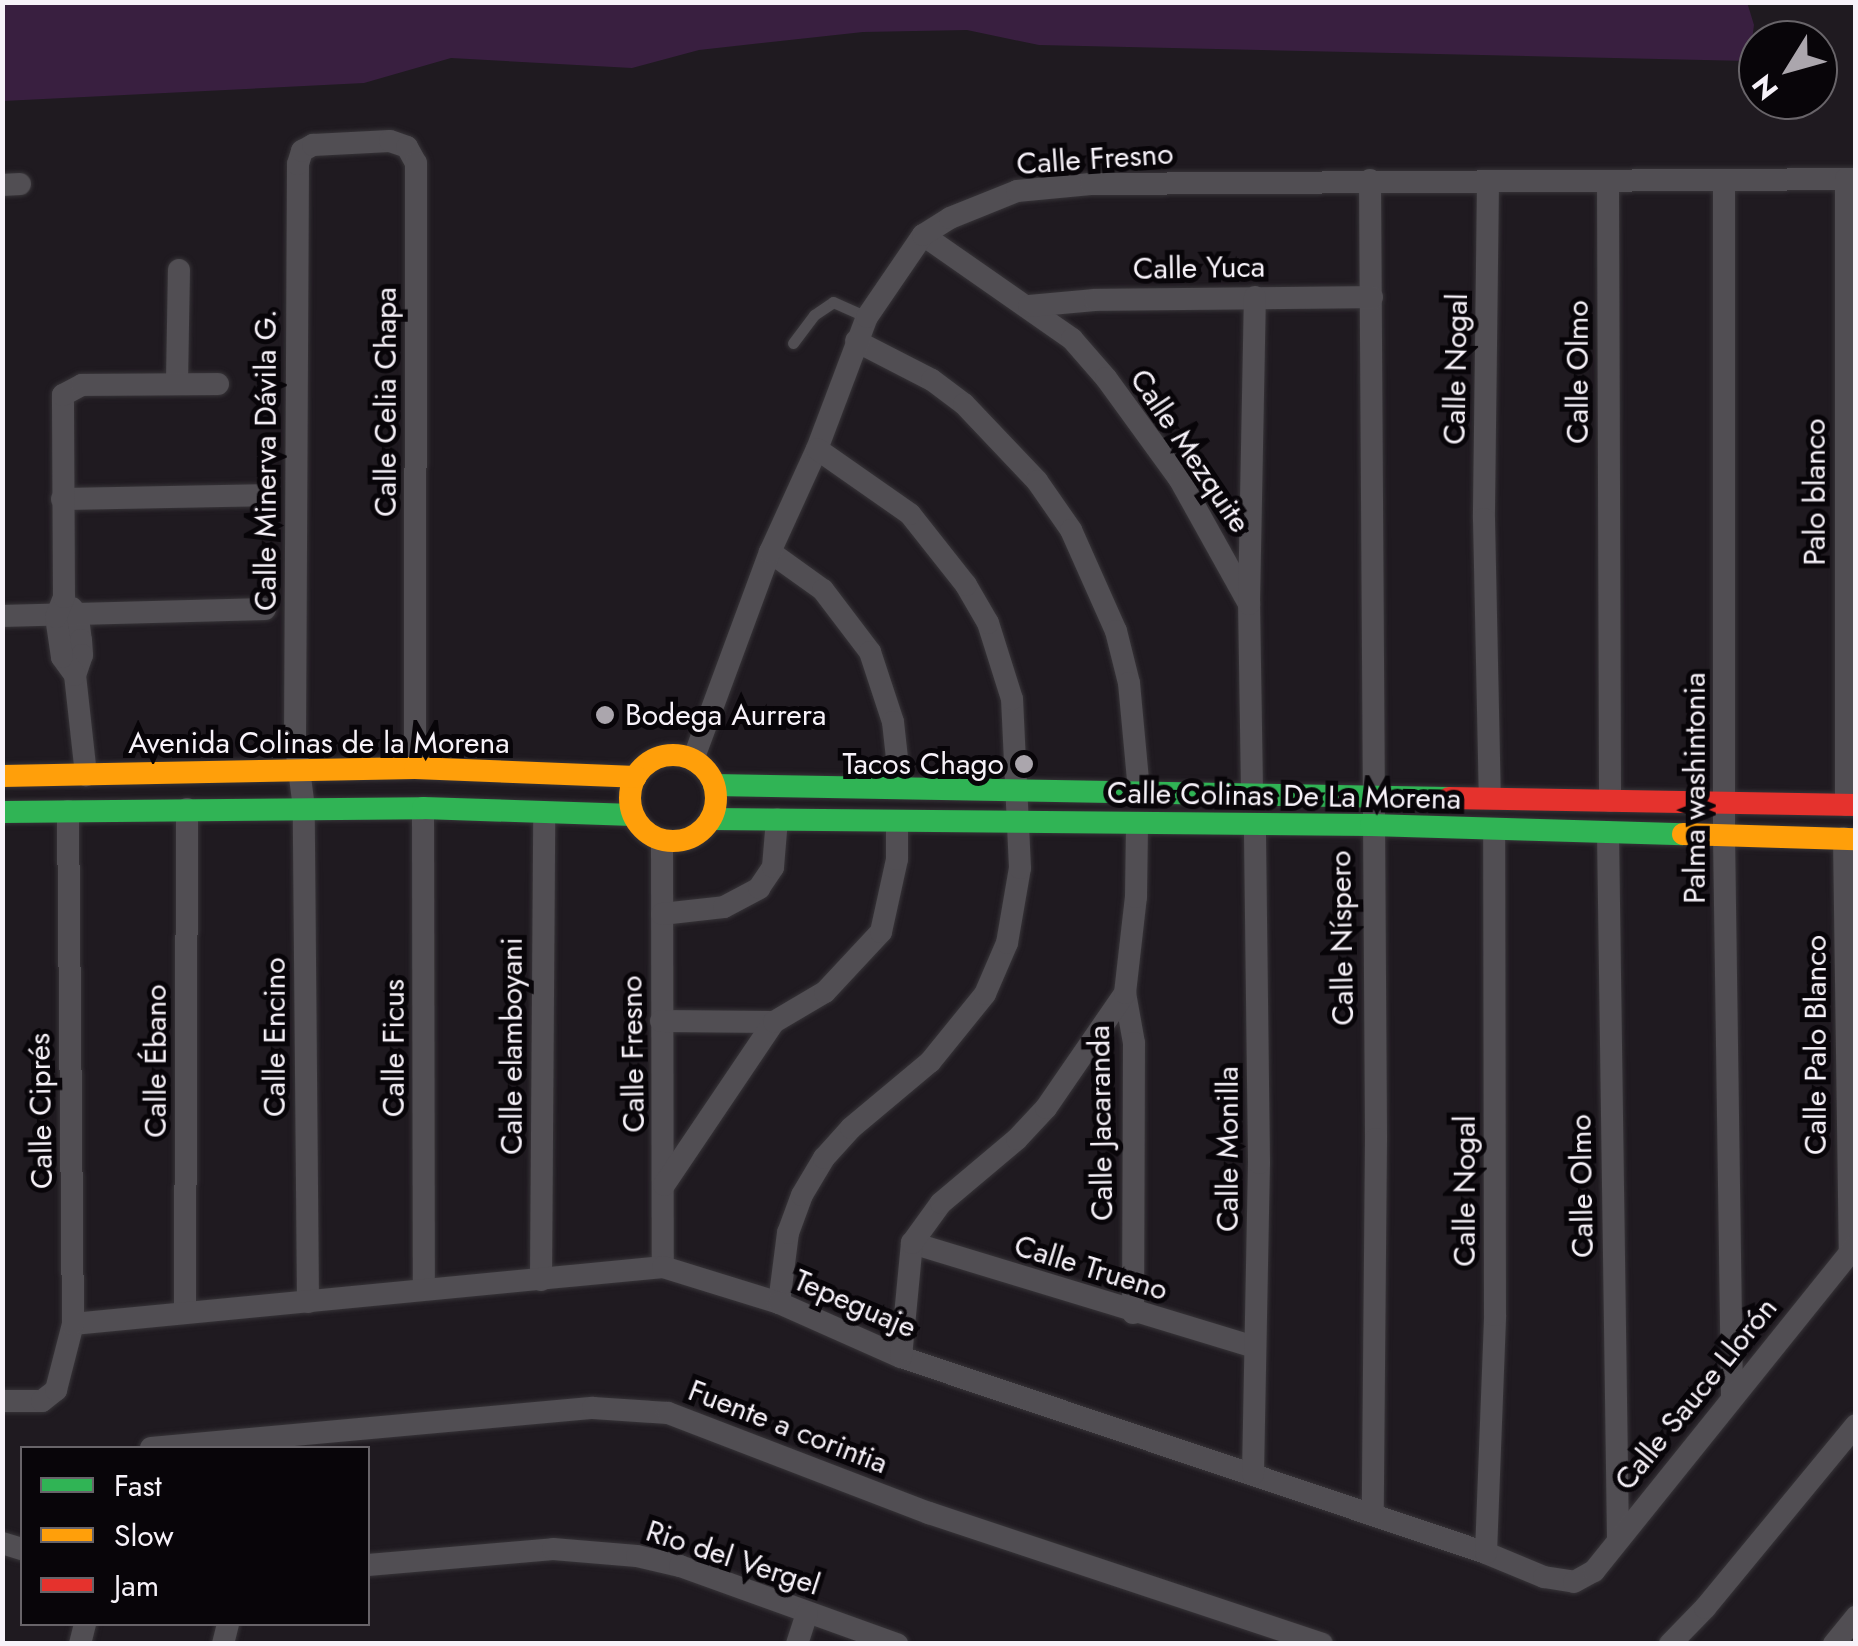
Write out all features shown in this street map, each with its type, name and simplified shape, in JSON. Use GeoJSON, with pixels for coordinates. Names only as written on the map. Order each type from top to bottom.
{"type":"FeatureCollection","features":[{"type":"Feature","properties":{"kind":"street","name":"Calle Celia Chapa"},"geometry":{"type":"LineString","coordinates":[[302,151],[313,145],[390,141],[407,147],[416,163],[415,768]]}},
{"type":"Feature","properties":{"kind":"street","name":"Calle Minerva Dávila G."},"geometry":{"type":"LineString","coordinates":[[300,771],[295,699],[298,164],[302,151]]}},
{"type":"Feature","properties":{"kind":"street","name":"Calle Fresno"},"geometry":{"type":"LineString","coordinates":[[692,760],[770,552],[816,449],[867,317],[923,236],[981,203],[1052,186],[1370,180],[1851,179]]}},
{"type":"Feature","properties":{"kind":"street","name":"Palo blanco"},"geometry":{"type":"LineString","coordinates":[[1851,179],[1851,805]]}},
{"type":"Feature","properties":{"kind":"street","name":"Calle Níspero"},"geometry":{"type":"LineString","coordinates":[[1370,180],[1370,825],[1376,1139],[1372,1514]]}},
{"type":"Feature","properties":{"kind":"street","name":"Palma washintonia"},"geometry":{"type":"LineString","coordinates":[[1724,181],[1724,835],[1732,1396]]}},
{"type":"Feature","properties":{"kind":"street","name":"Calle Nogal"},"geometry":{"type":"LineString","coordinates":[[1488,182],[1484,518],[1490,796]]}},
{"type":"Feature","properties":{"kind":"street","name":"Calle Olmo"},"geometry":{"type":"LineString","coordinates":[[1608,182],[1610,800]]}},
{"type":"Feature","properties":{"kind":"street","name":"Calle Mezquite"},"geometry":{"type":"LineString","coordinates":[[923,236],[1072,339],[1143,424],[1250,604]]}},
{"type":"Feature","properties":{"kind":"street"},"geometry":{"type":"LineString","coordinates":[[177,382],[179,270]]}},
{"type":"Feature","properties":{"kind":"street","name":"Calle Yuca"},"geometry":{"type":"LineString","coordinates":[[1029,306],[1256,297],[1372,297]]}},
{"type":"Feature","properties":{"kind":"street"},"geometry":{"type":"LineString","coordinates":[[1252,792],[1250,604],[1256,297]]}},
{"type":"Feature","properties":{"kind":"street"},"geometry":{"type":"LineString","coordinates":[[856,342],[932,380],[964,404],[1026,468],[1071,530],[1116,631],[1129,684],[1140,791]]}},
{"type":"Feature","properties":{"kind":"street"},"geometry":{"type":"LineString","coordinates":[[86,775],[75,674],[82,655],[66,610],[61,410],[65,391],[82,385],[218,384]]}},
{"type":"Feature","properties":{"kind":"street"},"geometry":{"type":"LineString","coordinates":[[779,1303],[788,1233],[802,1195],[824,1158],[851,1128],[930,1062],[985,994],[1007,944],[1017,904],[1019,822],[1012,698],[988,623],[966,584],[910,514],[816,449]]}},
{"type":"Feature","properties":{"kind":"street"},"geometry":{"type":"LineString","coordinates":[[62,499],[264,495]]}},
{"type":"Feature","properties":{"kind":"street"},"geometry":{"type":"LineString","coordinates":[[770,552],[823,590],[870,652],[894,722],[900,785]]}},
{"type":"Feature","properties":{"kind":"street"},"geometry":{"type":"LineString","coordinates":[[2,616],[66,610],[265,610]]}},
{"type":"Feature","properties":{"kind":"street"},"geometry":{"type":"LineString","coordinates":[[680,756],[692,760],[714,785],[711,819],[696,836],[662,840],[640,826],[634,815],[630,802],[636,776],[654,759],[680,756]]}},
{"type":"Feature","properties":{"kind":"street","name":"Avenida Colinas de la Morena"},"geometry":{"type":"LineString","coordinates":[[2,776],[415,768],[636,776]]}},
{"type":"Feature","properties":{"kind":"street","name":"Calle Encino"},"geometry":{"type":"LineString","coordinates":[[300,771],[304,808],[308,1302]]}},
{"type":"Feature","properties":{"kind":"street","name":"Calle Colinas De La Morena"},"geometry":{"type":"LineString","coordinates":[[714,785],[1371,793],[1851,805]]}},
{"type":"Feature","properties":{"kind":"street","name":"Calle Ébano"},"geometry":{"type":"LineString","coordinates":[[185,1313],[186,808]]}},
{"type":"Feature","properties":{"kind":"street"},"geometry":{"type":"LineString","coordinates":[[2,812],[424,808],[634,815]]}},
{"type":"Feature","properties":{"kind":"street","name":"Calle Ficus"},"geometry":{"type":"LineString","coordinates":[[424,808],[424,1289]]}},
{"type":"Feature","properties":{"kind":"street","name":"Calle Ciprés"},"geometry":{"type":"LineString","coordinates":[[2,1401],[42,1401],[60,1382],[73,1324],[68,811]]}},
{"type":"Feature","properties":{"kind":"street","name":"Calle elamboyani"},"geometry":{"type":"LineString","coordinates":[[541,1280],[544,813]]}},
{"type":"Feature","properties":{"kind":"street","name":"Calle Colinas De La Morena"},"geometry":{"type":"LineString","coordinates":[[711,819],[1370,825],[1850,838]]}},
{"type":"Feature","properties":{"kind":"street"},"geometry":{"type":"LineString","coordinates":[[662,914],[724,907],[759,888],[773,867],[777,819]]}},
{"type":"Feature","properties":{"kind":"street"},"geometry":{"type":"LineString","coordinates":[[664,1185],[774,1022],[825,992],[880,932],[897,859],[897,823]]}},
{"type":"Feature","properties":{"kind":"street"},"geometry":{"type":"LineString","coordinates":[[900,1357],[912,1243],[940,1203],[1018,1139],[1046,1108],[1124,992],[1136,897],[1137,825]]}},
{"type":"Feature","properties":{"kind":"street","name":"Calle Monilla"},"geometry":{"type":"LineString","coordinates":[[1252,1474],[1259,1163],[1255,825]]}},
{"type":"Feature","properties":{"kind":"street","name":"Calle Nogal"},"geometry":{"type":"LineString","coordinates":[[1486,1553],[1495,1315],[1494,829]]}},
{"type":"Feature","properties":{"kind":"street","name":"Calle Olmo"},"geometry":{"type":"LineString","coordinates":[[1608,832],[1618,1538]]}},
{"type":"Feature","properties":{"kind":"street","name":"Calle Palo Blanco"},"geometry":{"type":"LineString","coordinates":[[1850,838],[1853,1248]]}},
{"type":"Feature","properties":{"kind":"street","name":"Calle Fresno"},"geometry":{"type":"LineString","coordinates":[[662,840],[664,1267]]}},
{"type":"Feature","properties":{"kind":"street","name":"Calle Jacaranda"},"geometry":{"type":"LineString","coordinates":[[1124,992],[1134,1043],[1132,1313]]}},
{"type":"Feature","properties":{"kind":"street"},"geometry":{"type":"LineString","coordinates":[[661,1022],[774,1022]]}},
{"type":"Feature","properties":{"kind":"street","name":"Calle Trueno"},"geometry":{"type":"LineString","coordinates":[[912,1243],[1132,1313],[1255,1347]]}},
{"type":"Feature","properties":{"kind":"street","name":"Calle Sauce Llorón"},"geometry":{"type":"LineString","coordinates":[[1584,1579],[1853,1248]]}},
{"type":"Feature","properties":{"kind":"street","name":"Tepeguaje"},"geometry":{"type":"LineString","coordinates":[[73,1324],[664,1267],[779,1303],[900,1357],[1372,1514],[1562,1582],[1584,1579]]}},
{"type":"Feature","properties":{"kind":"street","name":"Fuente a corintia"},"geometry":{"type":"LineString","coordinates":[[173,1446],[593,1408],[668,1414],[929,1513],[1322,1644]]}},
{"type":"Feature","properties":{"kind":"street"},"geometry":{"type":"LineString","coordinates":[[1670,1644],[1706,1608],[1856,1424]]}},
{"type":"Feature","properties":{"kind":"street","name":"Rio del Vergel"},"geometry":{"type":"LineString","coordinates":[[370,1565],[516,1552],[598,1550],[680,1566],[897,1644]]}},
{"type":"Feature","properties":{"kind":"street"},"geometry":{"type":"LineString","coordinates":[[798,1644],[807,1614]]}},
{"type":"Feature","properties":{"kind":"street"},"geometry":{"type":"LineString","coordinates":[[1834,1644],[1856,1617]]}},
{"type":"Feature","properties":{"kind":"lane"},"geometry":{"type":"LineString","coordinates":[[794,343],[827,304],[840,302],[867,317]]}},
{"type":"Feature","properties":{"kind":"shaded area"},"geometry":{"type":"Polygon","coordinates":[[[3,2],[1747,2],[1752,20],[1738,20],[1738,61],[1039,45],[967,30],[863,32],[699,50],[632,68],[451,58],[364,83],[3,101],[3,2]]]}},
{"type":"Feature","properties":{"kind":"traffic: fast"},"geometry":{"type":"LineString","coordinates":[[714,785],[1449,798]]}},
{"type":"Feature","properties":{"kind":"traffic: fast"},"geometry":{"type":"LineString","coordinates":[[2,812],[423,808],[633,815]]}},
{"type":"Feature","properties":{"kind":"traffic: fast"},"geometry":{"type":"LineString","coordinates":[[711,819],[1371,825],[1683,834]]}},
{"type":"Feature","properties":{"kind":"traffic: slow"},"geometry":{"type":"LineString","coordinates":[[673,755],[697,762],[709,774],[716,798],[709,822],[697,834],[673,841],[649,834],[637,822],[630,798],[637,774],[649,762],[673,755]]}},
{"type":"Feature","properties":{"kind":"traffic: slow"},"geometry":{"type":"LineString","coordinates":[[2,776],[415,768],[636,777]]}},
{"type":"Feature","properties":{"kind":"traffic: slow"},"geometry":{"type":"LineString","coordinates":[[1683,834],[1856,839]]}},
{"type":"Feature","properties":{"kind":"traffic: jam"},"geometry":{"type":"LineString","coordinates":[[1449,798],[1856,805]]}},
{"type":"Feature","properties":{"kind":"place","name":"Bodega Aurrera"},"geometry":{"type":"Point","coordinates":[605,715]}},
{"type":"Feature","properties":{"kind":"place","name":"Tacos Chago"},"geometry":{"type":"Point","coordinates":[1024,764]}}]}
